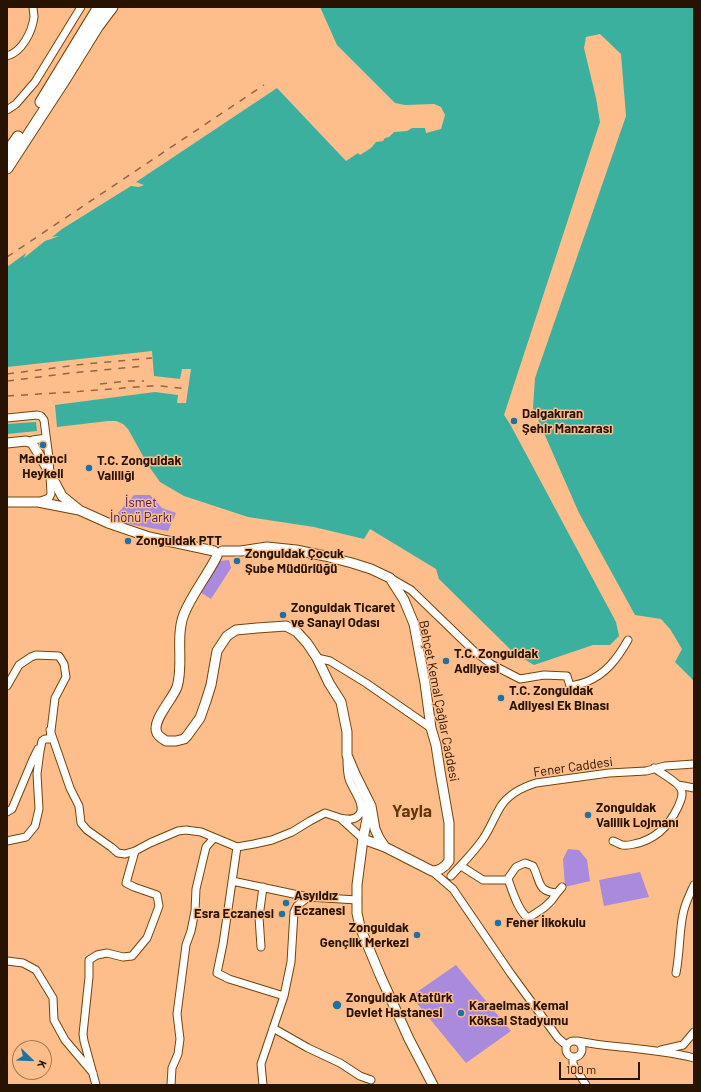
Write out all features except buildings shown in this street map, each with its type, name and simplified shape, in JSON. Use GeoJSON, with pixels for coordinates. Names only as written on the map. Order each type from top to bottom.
{"type":"FeatureCollection","features":[{"type":"Feature","properties":{"kind":"highway"},"geometry":{"type":"LineString","coordinates":[[7,153],[33,115],[99,7]]}},
{"type":"Feature","properties":{"kind":"highway"},"geometry":{"type":"LineString","coordinates":[[7,168],[63,82],[96,27],[112,7]]}},
{"type":"Feature","properties":{"kind":"main road"},"geometry":{"type":"LineString","coordinates":[[7,443],[26,441],[32,443],[62,496],[79,510]]}},
{"type":"Feature","properties":{"kind":"main road"},"geometry":{"type":"LineString","coordinates":[[7,502],[38,502],[79,510],[108,523],[149,536],[217,553],[267,547],[296,550],[352,563],[371,569],[390,578]]}},
{"type":"Feature","properties":{"kind":"main road"},"geometry":{"type":"LineString","coordinates":[[217,553],[208,572],[183,615],[180,628],[179,679],[176,688],[157,722],[157,734],[166,741],[184,739],[200,718],[206,701],[217,651],[227,636],[236,630],[286,626],[297,632],[307,644],[317,658],[329,683],[341,702],[347,732],[347,755],[371,806],[375,829],[379,838],[386,847]]}},
{"type":"Feature","properties":{"kind":"main road","name":"Behçet Kemal Çağlar Caddesi"},"geometry":{"type":"LineString","coordinates":[[390,578],[404,600],[414,624],[425,683],[431,728],[437,752],[449,823],[449,861]]}},
{"type":"Feature","properties":{"kind":"main road"},"geometry":{"type":"LineString","coordinates":[[365,793],[367,819],[357,885],[357,913],[360,927],[409,1039],[433,1085]]}},
{"type":"Feature","properties":{"kind":"main road"},"geometry":{"type":"LineString","coordinates":[[363,839],[386,847],[432,870],[437,871],[443,868],[449,861]]}},
{"type":"Feature","properties":{"kind":"main road"},"geometry":{"type":"LineString","coordinates":[[361,853],[369,848],[377,846],[386,847]]}},
{"type":"Feature","properties":{"kind":"street"},"geometry":{"type":"LineString","coordinates":[[7,56],[13,54],[21,48],[34,16],[33,7]]}},
{"type":"Feature","properties":{"kind":"street"},"geometry":{"type":"LineString","coordinates":[[7,110],[16,104],[35,82],[81,7]]}},
{"type":"Feature","properties":{"kind":"street"},"geometry":{"type":"LineString","coordinates":[[7,418],[37,415],[41,416],[44,420],[51,494],[48,498],[38,502]]}},
{"type":"Feature","properties":{"kind":"street"},"geometry":{"type":"LineString","coordinates":[[28,442],[45,435]]}},
{"type":"Feature","properties":{"kind":"street"},"geometry":{"type":"LineString","coordinates":[[390,578],[411,590],[474,651],[491,664],[520,679],[544,675],[567,676],[570,686],[585,683],[602,673],[619,656],[628,640]]}},
{"type":"Feature","properties":{"kind":"street"},"geometry":{"type":"LineString","coordinates":[[7,686],[19,665],[36,655],[59,656],[64,664],[66,677],[55,698],[50,738],[42,741],[33,758],[12,809],[7,812]]}},
{"type":"Feature","properties":{"kind":"street"},"geometry":{"type":"LineString","coordinates":[[317,658],[330,661],[366,683],[431,728]]}},
{"type":"Feature","properties":{"kind":"street"},"geometry":{"type":"LineString","coordinates":[[50,730],[70,788],[79,806],[81,823],[87,830],[118,853],[125,854],[135,851],[178,831],[186,830],[201,832],[237,847],[272,840],[292,832],[310,820],[325,813],[348,820],[356,818],[360,815],[362,809],[360,801],[350,781],[347,769],[347,755]]}},
{"type":"Feature","properties":{"kind":"street"},"geometry":{"type":"LineString","coordinates":[[7,841],[26,837],[35,826],[39,809],[37,774],[42,741]]}},
{"type":"Feature","properties":{"kind":"street","name":"Fener Caddesi"},"geometry":{"type":"LineString","coordinates":[[451,876],[470,856],[484,838],[501,806],[509,797],[527,786],[536,783],[609,773],[646,771],[665,766],[694,764]]}},
{"type":"Feature","properties":{"kind":"street"},"geometry":{"type":"LineString","coordinates":[[613,841],[622,845],[647,840],[660,832],[670,821],[679,804],[682,792],[681,788],[654,768]]}},
{"type":"Feature","properties":{"kind":"street"},"geometry":{"type":"LineString","coordinates":[[678,785],[694,788]]}},
{"type":"Feature","properties":{"kind":"street"},"geometry":{"type":"LineString","coordinates":[[340,818],[363,839]]}},
{"type":"Feature","properties":{"kind":"street"},"geometry":{"type":"LineString","coordinates":[[171,1085],[172,1068],[178,1054],[180,1039],[177,1014],[186,945],[191,931],[195,910],[196,889],[206,847],[214,838]]}},
{"type":"Feature","properties":{"kind":"street"},"geometry":{"type":"LineString","coordinates":[[237,847],[223,944],[217,973],[229,979],[284,996]]}},
{"type":"Feature","properties":{"kind":"street"},"geometry":{"type":"LineString","coordinates":[[96,1085],[83,1034],[89,977],[89,960],[97,955],[107,953],[123,957],[132,956],[147,938],[159,906],[157,895],[126,883],[135,851]]}},
{"type":"Feature","properties":{"kind":"street"},"geometry":{"type":"LineString","coordinates":[[449,861],[453,888]]}},
{"type":"Feature","properties":{"kind":"street"},"geometry":{"type":"LineString","coordinates":[[461,866],[483,880],[507,880],[516,868],[526,863],[533,866],[543,889],[552,892],[560,890],[552,901],[528,918],[525,916],[518,903],[508,879]]}},
{"type":"Feature","properties":{"kind":"street"},"geometry":{"type":"LineString","coordinates":[[432,870],[453,888],[521,987],[558,1038],[566,1045],[566,1053],[568,1055],[573,1057],[580,1054],[582,1049],[577,1041]]}},
{"type":"Feature","properties":{"kind":"street"},"geometry":{"type":"LineString","coordinates":[[232,881],[308,897],[357,900]]}},
{"type":"Feature","properties":{"kind":"street"},"geometry":{"type":"LineString","coordinates":[[676,973],[683,914],[694,884]]}},
{"type":"Feature","properties":{"kind":"street"},"geometry":{"type":"LineString","coordinates":[[261,947],[258,917],[263,888]]}},
{"type":"Feature","properties":{"kind":"street"},"geometry":{"type":"LineString","coordinates":[[264,1085],[261,1064],[284,996],[291,962],[294,912],[297,906],[308,897]]}},
{"type":"Feature","properties":{"kind":"street"},"geometry":{"type":"LineString","coordinates":[[7,961],[23,963],[36,970],[53,998],[54,1020],[65,1040],[94,1074]]}},
{"type":"Feature","properties":{"kind":"street"},"geometry":{"type":"LineString","coordinates":[[273,1028],[308,1048],[340,1063],[360,1076],[371,1080]]}},
{"type":"Feature","properties":{"kind":"street"},"geometry":{"type":"LineString","coordinates":[[657,1051],[683,1045],[694,1032]]}},
{"type":"Feature","properties":{"kind":"street"},"geometry":{"type":"LineString","coordinates":[[566,1045],[572,1041],[577,1041],[657,1051],[694,1058]]}},
{"type":"Feature","properties":{"kind":"street"},"geometry":{"type":"LineString","coordinates":[[573,1057],[573,1064],[586,1085]]}},
{"type":"Feature","properties":{"kind":"green space","name":"İsmet İnönü Parkı"},"geometry":{"type":"Polygon","coordinates":[[[134,495],[150,495],[162,508],[176,513],[168,531],[123,523],[117,514],[134,495]]]}},
{"type":"Feature","properties":{"kind":"green space"},"geometry":{"type":"Polygon","coordinates":[[[229,560],[231,568],[211,599],[200,592],[219,561],[229,560]]]}},
{"type":"Feature","properties":{"kind":"green space"},"geometry":{"type":"Polygon","coordinates":[[[568,849],[579,850],[587,860],[590,881],[565,887],[563,859],[568,849]]]}},
{"type":"Feature","properties":{"kind":"green space"},"geometry":{"type":"Polygon","coordinates":[[[640,872],[649,897],[604,906],[599,880],[640,872]]]}},
{"type":"Feature","properties":{"kind":"green space","name":"Karaelmas Kemal Köksal Stadyumu"},"geometry":{"type":"Polygon","coordinates":[[[456,965],[511,1031],[466,1063],[411,996],[456,965]]]}},
{"type":"Feature","properties":{"kind":"water"},"geometry":{"type":"Polygon","coordinates":[[[320,7],[694,7],[694,681],[675,662],[682,649],[670,629],[661,619],[635,615],[579,513],[533,408],[535,378],[626,116],[621,54],[600,34],[586,37],[584,48],[600,122],[504,415],[616,622],[619,636],[610,645],[593,645],[534,665],[514,653],[439,579],[436,569],[370,529],[364,539],[314,527],[248,517],[184,496],[160,482],[148,465],[128,429],[123,424],[116,421],[108,421],[57,427],[55,405],[155,392],[178,395],[177,403],[186,403],[191,369],[182,369],[180,379],[154,376],[152,351],[7,367],[7,267],[26,253],[24,258],[45,241],[59,236],[52,237],[62,229],[131,186],[139,187],[144,185],[136,182],[277,88],[346,161],[358,153],[360,155],[371,148],[376,142],[383,141],[394,132],[407,131],[412,128],[425,128],[426,133],[441,129],[445,115],[441,107],[434,104],[405,105],[395,103],[337,45],[320,7]]]}},
{"type":"Feature","properties":{"kind":"water"},"geometry":{"type":"Polygon","coordinates":[[[36,422],[37,431],[7,434],[7,424],[36,422]]]}},
{"type":"Feature","properties":{"kind":"railway"},"geometry":{"type":"LineString","coordinates":[[7,257],[264,85]]}},
{"type":"Feature","properties":{"kind":"railway"},"geometry":{"type":"LineString","coordinates":[[7,374],[85,364],[152,358]]}},
{"type":"Feature","properties":{"kind":"railway"},"geometry":{"type":"LineString","coordinates":[[7,381],[144,366]]}},
{"type":"Feature","properties":{"kind":"railway"},"geometry":{"type":"LineString","coordinates":[[100,384],[144,381]]}},
{"type":"Feature","properties":{"kind":"railway"},"geometry":{"type":"LineString","coordinates":[[7,396],[150,386],[188,389]]}},
{"type":"Feature","properties":{"kind":"place","name":"Dalgakıran Şehir Manzarası"},"geometry":{"type":"Point","coordinates":[514,421]}},
{"type":"Feature","properties":{"kind":"place","name":"Madenci Heykeli"},"geometry":{"type":"Point","coordinates":[43,445]}},
{"type":"Feature","properties":{"kind":"place","name":"T.C. Zonguldak Valiliği"},"geometry":{"type":"Point","coordinates":[89,468]}},
{"type":"Feature","properties":{"kind":"place","name":"Zonguldak PTT"},"geometry":{"type":"Point","coordinates":[128,541]}},
{"type":"Feature","properties":{"kind":"place","name":"Zonguldak Çocuk Şube Müdürlüğü"},"geometry":{"type":"Point","coordinates":[237,561]}},
{"type":"Feature","properties":{"kind":"place","name":"Zonguldak Ticaret ve Sanayi Odası"},"geometry":{"type":"Point","coordinates":[283,615]}},
{"type":"Feature","properties":{"kind":"place","name":"T.C. Zonguldak Adliyesi"},"geometry":{"type":"Point","coordinates":[446,661]}},
{"type":"Feature","properties":{"kind":"place","name":"T.C. Zonguldak Adliyesi Ek Binası"},"geometry":{"type":"Point","coordinates":[501,698]}},
{"type":"Feature","properties":{"kind":"place","name":"Zonguldak Valilik Lojmanı"},"geometry":{"type":"Point","coordinates":[588,815]}},
{"type":"Feature","properties":{"kind":"place","name":"Asyıldız Eczanesi"},"geometry":{"type":"Point","coordinates":[286,903]}},
{"type":"Feature","properties":{"kind":"place","name":"Esra Eczanesi"},"geometry":{"type":"Point","coordinates":[282,914]}},
{"type":"Feature","properties":{"kind":"place","name":"Fener İlkokulu"},"geometry":{"type":"Point","coordinates":[498,923]}},
{"type":"Feature","properties":{"kind":"place","name":"Zonguldak Gençlik Merkezi"},"geometry":{"type":"Point","coordinates":[417,935]}},
{"type":"Feature","properties":{"kind":"place","name":"Zonguldak Atatürk Devlet Hastanesi"},"geometry":{"type":"Point","coordinates":[337,1005]}},
{"type":"Feature","properties":{"kind":"place","name":"Karaelmas Kemal Köksal Stadyumu"},"geometry":{"type":"Point","coordinates":[461,1013]}},
{"type":"Feature","properties":{"kind":"district","name":"Yayla"},"geometry":{"type":"Point","coordinates":[412,811]}}]}
